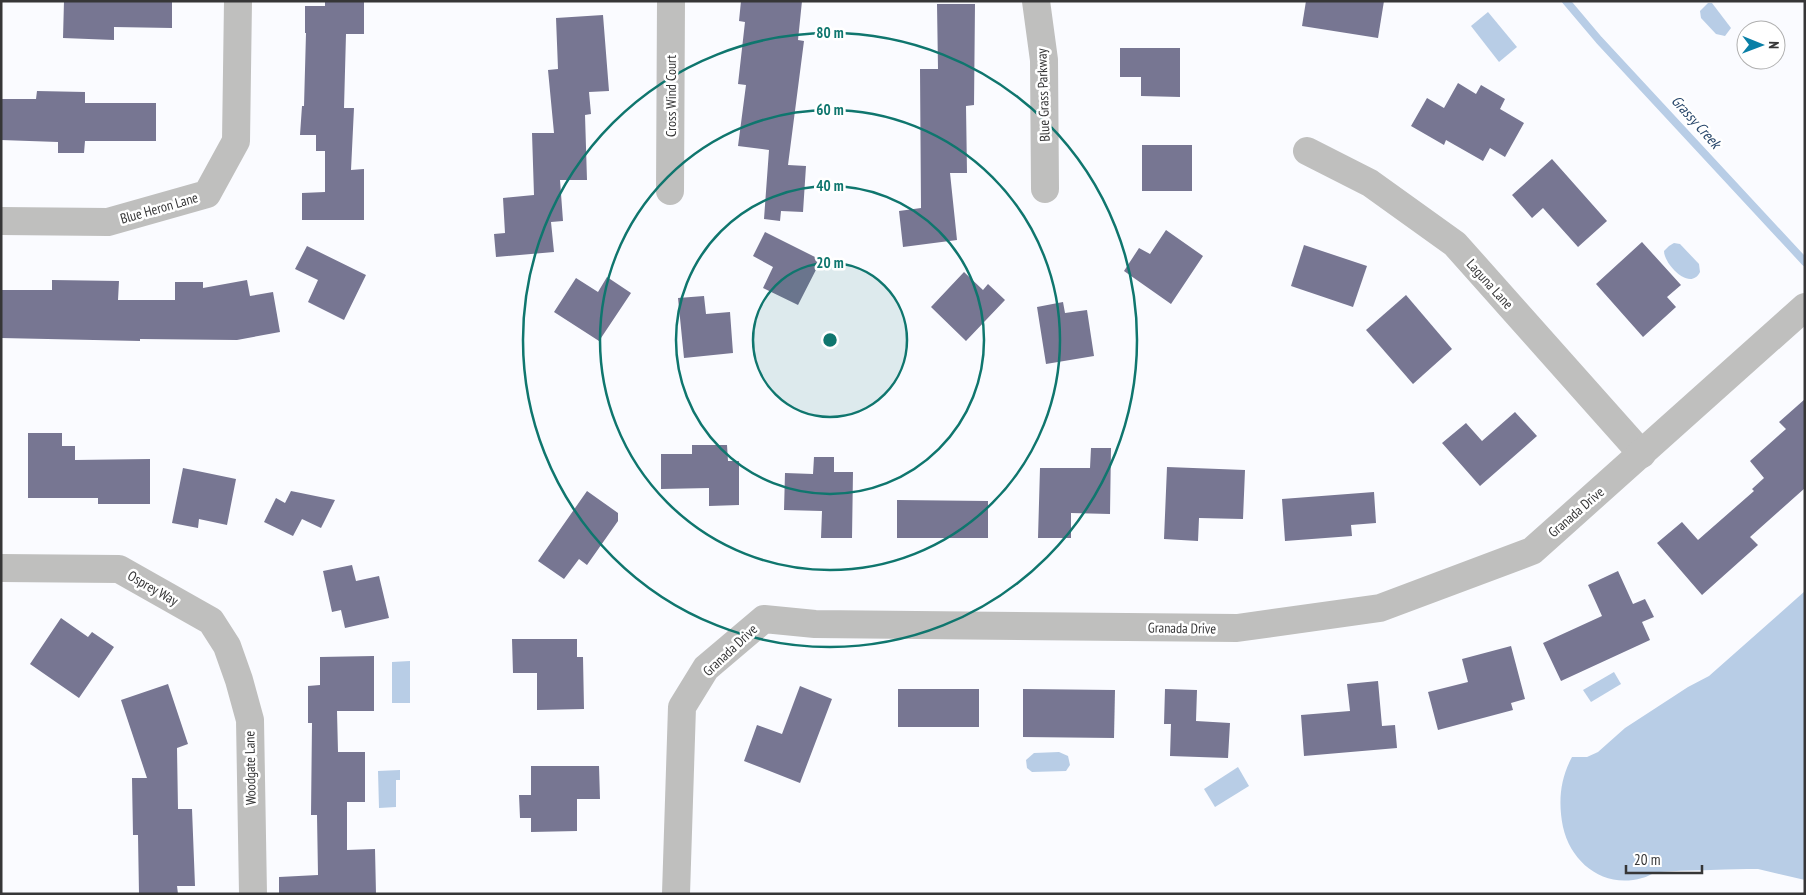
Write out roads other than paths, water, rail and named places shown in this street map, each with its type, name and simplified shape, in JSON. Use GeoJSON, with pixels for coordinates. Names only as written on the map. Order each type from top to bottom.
{"type":"FeatureCollection","features":[{"type":"Feature","properties":{"kind":"street","name":"Blue Heron Lane"},"geometry":{"type":"LineString","coordinates":[[1,221],[108,222],[207,194],[236,141],[238,1]]}},
{"type":"Feature","properties":{"kind":"street","name":"Cross Wind Court"},"geometry":{"type":"LineString","coordinates":[[670,191],[671,1]]}},
{"type":"Feature","properties":{"kind":"street","name":"Blue Grass Parkway"},"geometry":{"type":"LineString","coordinates":[[1036,1],[1044,60],[1045,188]]}},
{"type":"Feature","properties":{"kind":"street","name":"Laguna Lane"},"geometry":{"type":"LineString","coordinates":[[1307,151],[1370,183],[1455,244],[1642,454]]}},
{"type":"Feature","properties":{"kind":"street","name":"Granada Drive"},"geometry":{"type":"LineString","coordinates":[[676,894],[682,706],[706,668],[764,619],[815,624],[1237,628],[1380,608],[1532,551],[1805,307]]}},
{"type":"Feature","properties":{"kind":"street","name":"Osprey Way"},"geometry":{"type":"LineString","coordinates":[[1,568],[120,569],[211,622],[227,646]]}},
{"type":"Feature","properties":{"kind":"street","name":"Woodgate Lane"},"geometry":{"type":"LineString","coordinates":[[227,646],[250,720],[253,894]]}},
{"type":"Feature","properties":{"kind":"water"},"geometry":{"type":"Polygon","coordinates":[[[1708,3],[1712,3],[1731,28],[1725,36],[1716,34],[1701,18],[1700,11],[1708,3]]]}},
{"type":"Feature","properties":{"kind":"water"},"geometry":{"type":"Polygon","coordinates":[[[1488,12],[1517,47],[1499,62],[1471,26],[1488,12]]]}},
{"type":"Feature","properties":{"kind":"water"},"geometry":{"type":"Polygon","coordinates":[[[1674,243],[1680,244],[1699,264],[1700,272],[1696,277],[1684,278],[1668,263],[1664,251],[1674,243]]]}},
{"type":"Feature","properties":{"kind":"water"},"geometry":{"type":"Polygon","coordinates":[[[1805,591],[1805,880],[1758,869],[1659,872],[1628,880],[1615,880],[1591,870],[1573,852],[1563,827],[1561,791],[1572,757],[1587,757],[1598,752],[1625,728],[1688,687],[1709,676],[1805,591]]]}},
{"type":"Feature","properties":{"kind":"water"},"geometry":{"type":"Polygon","coordinates":[[[410,661],[410,703],[392,703],[392,662],[410,661]]]}},
{"type":"Feature","properties":{"kind":"water"},"geometry":{"type":"Polygon","coordinates":[[[1614,672],[1621,684],[1591,702],[1583,690],[1614,672]]]}},
{"type":"Feature","properties":{"kind":"water"},"geometry":{"type":"Polygon","coordinates":[[[1059,752],[1068,756],[1070,765],[1066,771],[1032,772],[1027,768],[1026,760],[1034,753],[1059,752]]]}},
{"type":"Feature","properties":{"kind":"water"},"geometry":{"type":"Polygon","coordinates":[[[1238,767],[1249,786],[1215,807],[1204,789],[1238,767]]]}},
{"type":"Feature","properties":{"kind":"water"},"geometry":{"type":"Polygon","coordinates":[[[400,770],[400,780],[396,780],[396,807],[379,808],[378,771],[400,770]]]}},
{"type":"Feature","properties":{"kind":"waterway","name":"Grassy Creek"},"geometry":{"type":"LineString","coordinates":[[1566,1],[1599,40],[1805,262]]}}]}
